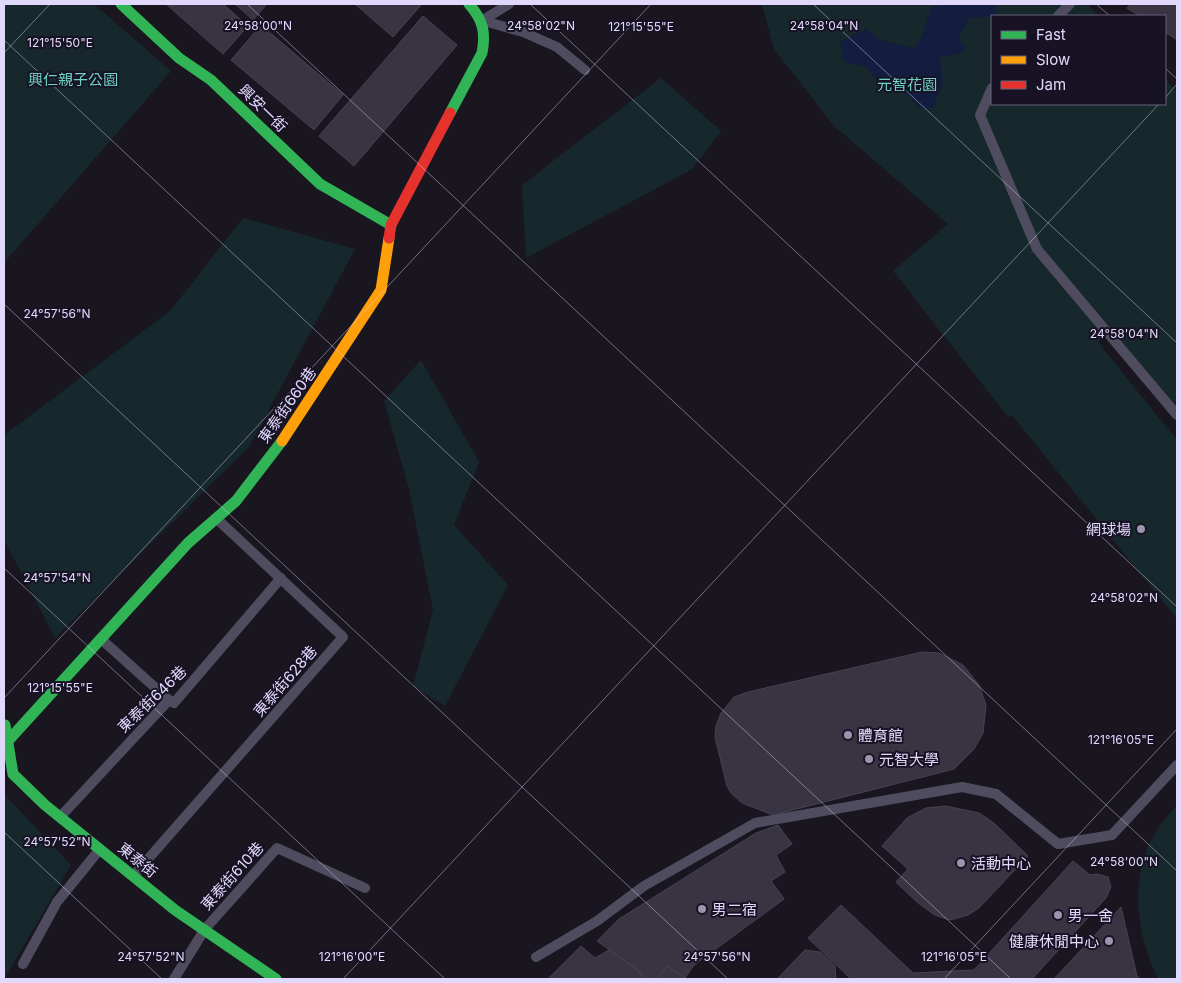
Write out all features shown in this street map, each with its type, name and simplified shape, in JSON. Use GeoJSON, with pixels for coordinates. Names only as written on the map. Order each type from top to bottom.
{"type":"FeatureCollection","features":[{"type":"Feature","properties":{"kind":"street","name":"興安一街"},"geometry":{"type":"LineString","coordinates":[[121,4],[179,58],[211,80],[320,184],[391,226]]}},
{"type":"Feature","properties":{"kind":"street"},"geometry":{"type":"LineString","coordinates":[[469,4],[483,20]]}},
{"type":"Feature","properties":{"kind":"street","name":"東泰街660巷"},"geometry":{"type":"LineString","coordinates":[[7,742],[188,543],[236,500],[293,427],[382,290],[391,226],[482,53],[485,37],[483,20]]}},
{"type":"Feature","properties":{"kind":"street","name":"東泰街"},"geometry":{"type":"LineString","coordinates":[[4,719],[14,774],[60,816],[175,910],[235,949],[263,972],[276,979]]}},
{"type":"Feature","properties":{"kind":"lane"},"geometry":{"type":"LineString","coordinates":[[483,20],[509,4]]}},
{"type":"Feature","properties":{"kind":"lane"},"geometry":{"type":"LineString","coordinates":[[1059,15],[1070,4]]}},
{"type":"Feature","properties":{"kind":"lane"},"geometry":{"type":"LineString","coordinates":[[483,20],[523,32],[557,47],[584,70]]}},
{"type":"Feature","properties":{"kind":"lane"},"geometry":{"type":"LineString","coordinates":[[991,90],[980,115],[1037,249],[1177,415]]}},
{"type":"Feature","properties":{"kind":"lane","name":"東泰街628巷"},"geometry":{"type":"LineString","coordinates":[[134,875],[343,637],[216,518]]}},
{"type":"Feature","properties":{"kind":"lane","name":"東泰街646巷"},"geometry":{"type":"LineString","coordinates":[[60,816],[169,700],[174,702],[281,578]]}},
{"type":"Feature","properties":{"kind":"lane"},"geometry":{"type":"LineString","coordinates":[[101,639],[169,700]]}},
{"type":"Feature","properties":{"kind":"lane"},"geometry":{"type":"LineString","coordinates":[[536,957],[597,921],[644,886],[755,824],[962,787],[996,794],[1058,844],[1112,835],[1177,765]]}},
{"type":"Feature","properties":{"kind":"lane"},"geometry":{"type":"LineString","coordinates":[[24,964],[57,902],[100,848]]}},
{"type":"Feature","properties":{"kind":"lane","name":"東泰街610巷"},"geometry":{"type":"LineString","coordinates":[[204,929],[277,848],[365,888]]}},
{"type":"Feature","properties":{"kind":"lane"},"geometry":{"type":"LineString","coordinates":[[174,979],[204,929]]}},
{"type":"Feature","properties":{"kind":"green space","name":"興仁親子公園"},"geometry":{"type":"Polygon","coordinates":[[[4,4],[94,4],[171,71],[4,263],[4,4]]]}},
{"type":"Feature","properties":{"kind":"green space","name":"元智花園"},"geometry":{"type":"Polygon","coordinates":[[[762,4],[1087,4],[1099,15],[991,15],[991,105],[1166,105],[1166,80],[1177,92],[1177,415],[1108,333],[1098,342],[1177,440],[1177,619],[1012,415],[1008,417],[893,271],[948,224],[834,126],[774,49],[762,4]]]}},
{"type":"Feature","properties":{"kind":"green space"},"geometry":{"type":"Polygon","coordinates":[[[661,78],[721,131],[691,170],[526,258],[522,185],[661,78]]]}},
{"type":"Feature","properties":{"kind":"green space"},"geometry":{"type":"Polygon","coordinates":[[[243,218],[355,249],[249,447],[55,638],[4,540],[4,435],[170,311],[243,218]]]}},
{"type":"Feature","properties":{"kind":"green space"},"geometry":{"type":"Polygon","coordinates":[[[421,360],[479,462],[454,525],[508,585],[445,706],[413,686],[433,610],[409,489],[384,401],[421,360]]]}},
{"type":"Feature","properties":{"kind":"green space"},"geometry":{"type":"Polygon","coordinates":[[[4,794],[71,865],[4,979],[4,794]]]}},
{"type":"Feature","properties":{"kind":"green space"},"geometry":{"type":"Polygon","coordinates":[[[1177,805],[1177,979],[1159,979],[1146,949],[1142,932],[1139,916],[1139,881],[1142,865],[1150,843],[1160,826],[1177,805]]]}},
{"type":"Feature","properties":{"kind":"water"},"geometry":{"type":"Polygon","coordinates":[[[947,4],[995,4],[996,15],[969,18],[958,39],[966,48],[958,54],[940,57],[943,84],[933,108],[920,108],[896,84],[886,92],[865,66],[844,62],[840,42],[866,29],[880,40],[914,48],[922,36],[933,6],[946,6],[947,4]]]}},
{"type":"Feature","properties":{"kind":"building"},"geometry":{"type":"Polygon","coordinates":[[[166,4],[223,4],[248,26],[223,54],[166,4]]]}},
{"type":"Feature","properties":{"kind":"building"},"geometry":{"type":"Polygon","coordinates":[[[235,4],[267,4],[253,20],[235,4]]]}},
{"type":"Feature","properties":{"kind":"building"},"geometry":{"type":"Polygon","coordinates":[[[355,4],[422,4],[393,37],[355,4]]]}},
{"type":"Feature","properties":{"kind":"building"},"geometry":{"type":"Polygon","coordinates":[[[1131,4],[1177,4],[1177,40],[1166,33],[1166,15],[1138,15],[1127,8],[1131,4]]]}},
{"type":"Feature","properties":{"kind":"building"},"geometry":{"type":"Polygon","coordinates":[[[423,16],[457,45],[354,166],[319,136],[423,16]]]}},
{"type":"Feature","properties":{"kind":"building"},"geometry":{"type":"Polygon","coordinates":[[[261,25],[343,95],[314,130],[231,60],[261,25]]]}},
{"type":"Feature","properties":{"kind":"building","name":"體育館"},"geometry":{"type":"Polygon","coordinates":[[[922,652],[939,653],[963,665],[979,685],[986,705],[983,733],[974,749],[954,769],[773,815],[742,803],[731,793],[727,786],[715,737],[716,726],[721,713],[734,697],[748,692],[922,652]]]}},
{"type":"Feature","properties":{"kind":"building","name":"活動中心"},"geometry":{"type":"Polygon","coordinates":[[[946,806],[979,813],[994,823],[1028,856],[979,908],[968,915],[950,920],[935,915],[918,903],[896,882],[908,869],[882,846],[907,818],[926,808],[946,806]]]}},
{"type":"Feature","properties":{"kind":"building","name":"男二宿"},"geometry":{"type":"Polygon","coordinates":[[[778,825],[792,844],[776,855],[785,872],[771,881],[784,899],[694,965],[685,978],[668,966],[656,979],[643,979],[639,971],[597,941],[619,919],[756,833],[778,825]]]}},
{"type":"Feature","properties":{"kind":"building","name":"男一舍"},"geometry":{"type":"Polygon","coordinates":[[[1073,861],[1090,875],[1097,874],[1108,877],[1111,887],[1106,898],[1032,979],[851,979],[808,938],[841,905],[913,973],[974,970],[1073,861]]]}},
{"type":"Feature","properties":{"kind":"building","name":"健康休閒中心"},"geometry":{"type":"Polygon","coordinates":[[[1121,907],[1137,976],[1140,979],[1054,979],[1121,907]]]}},
{"type":"Feature","properties":{"kind":"building"},"geometry":{"type":"Polygon","coordinates":[[[581,946],[595,958],[609,950],[639,971],[643,979],[548,979],[581,946]]]}},
{"type":"Feature","properties":{"kind":"building"},"geometry":{"type":"Polygon","coordinates":[[[805,950],[820,952],[827,958],[835,966],[836,979],[777,979],[805,950]]]}},
{"type":"Feature","properties":{"kind":"building"},"geometry":{"type":"Polygon","coordinates":[[[668,966],[685,978],[656,979],[668,966]]]}},
{"type":"Feature","properties":{"kind":"traffic: fast"},"geometry":{"type":"LineString","coordinates":[[121,4],[179,58],[211,80],[320,184],[391,225]]}},
{"type":"Feature","properties":{"kind":"traffic: fast"},"geometry":{"type":"LineString","coordinates":[[450,113],[482,53],[484,39],[482,27],[478,15],[469,4]]}},
{"type":"Feature","properties":{"kind":"traffic: fast"},"geometry":{"type":"LineString","coordinates":[[7,742],[188,543],[236,501],[282,441]]}},
{"type":"Feature","properties":{"kind":"traffic: fast"},"geometry":{"type":"LineString","coordinates":[[5,725],[13,774],[45,805],[175,910],[276,979]]}},
{"type":"Feature","properties":{"kind":"traffic: slow"},"geometry":{"type":"LineString","coordinates":[[282,441],[381,290],[389,238]]}},
{"type":"Feature","properties":{"kind":"traffic: jam"},"geometry":{"type":"LineString","coordinates":[[389,238],[391,225],[450,113]]}},
{"type":"Feature","properties":{"kind":"place","name":"網球場"},"geometry":{"type":"Point","coordinates":[1141,529]}},
{"type":"Feature","properties":{"kind":"place","name":"體育館"},"geometry":{"type":"Point","coordinates":[848,735]}},
{"type":"Feature","properties":{"kind":"place","name":"元智大學"},"geometry":{"type":"Point","coordinates":[869,759]}},
{"type":"Feature","properties":{"kind":"place","name":"活動中心"},"geometry":{"type":"Point","coordinates":[961,863]}},
{"type":"Feature","properties":{"kind":"place","name":"男二宿"},"geometry":{"type":"Point","coordinates":[702,909]}},
{"type":"Feature","properties":{"kind":"place","name":"男一舍"},"geometry":{"type":"Point","coordinates":[1058,915]}},
{"type":"Feature","properties":{"kind":"place","name":"健康休閒中心"},"geometry":{"type":"Point","coordinates":[1109,941]}}]}
